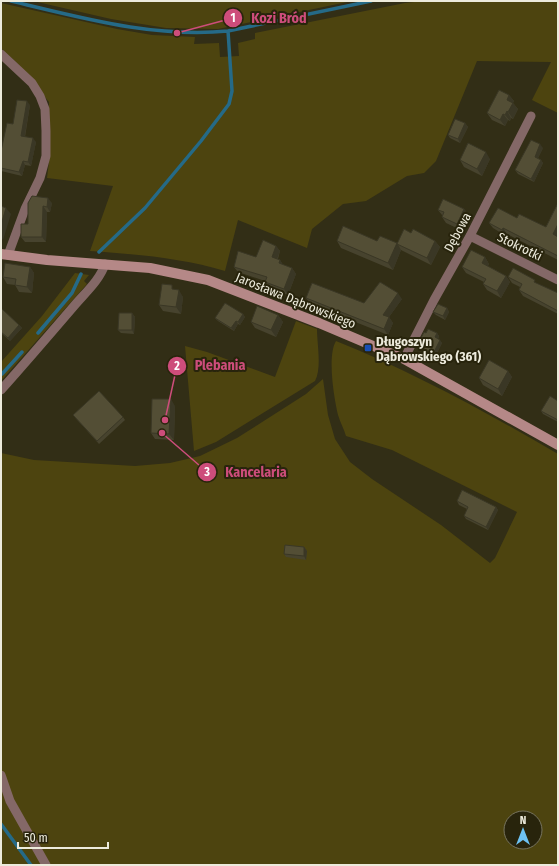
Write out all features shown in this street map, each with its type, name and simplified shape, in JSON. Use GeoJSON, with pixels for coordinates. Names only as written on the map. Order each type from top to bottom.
{"type":"FeatureCollection","features":[{"type":"Feature","properties":{"kind":"street"},"geometry":{"type":"LineString","coordinates":[[1,54],[32,83],[40,96],[45,109],[46,130],[46,156],[40,178],[24,209],[5,255]]}},
{"type":"Feature","properties":{"kind":"street","name":"Dębowa"},"geometry":{"type":"LineString","coordinates":[[404,359],[434,300],[470,236],[531,116]]}},
{"type":"Feature","properties":{"kind":"street","name":"Stokrotki"},"geometry":{"type":"LineString","coordinates":[[470,236],[558,280]]}},
{"type":"Feature","properties":{"kind":"street","name":"Jarosława Dąbrowskiego"},"geometry":{"type":"LineString","coordinates":[[5,255],[47,260],[150,268],[208,280],[319,323],[404,359],[558,446]]}},
{"type":"Feature","properties":{"kind":"street"},"geometry":{"type":"LineString","coordinates":[[1,390],[93,284],[102,272],[105,264]]}},
{"type":"Feature","properties":{"kind":"street"},"geometry":{"type":"LineString","coordinates":[[1,775],[10,801],[46,865]]}},
{"type":"Feature","properties":{"kind":"shaded area"},"geometry":{"type":"Polygon","coordinates":[[[33,1],[352,1],[218,29],[166,28],[111,19],[33,1]]]}},
{"type":"Feature","properties":{"kind":"shaded area"},"geometry":{"type":"Polygon","coordinates":[[[423,1],[558,1],[558,113],[532,100],[551,62],[477,61],[436,161],[424,173],[407,176],[366,201],[343,204],[312,229],[307,248],[238,220],[225,271],[175,260],[141,255],[90,251],[113,186],[47,178],[49,162],[49,102],[17,63],[1,48],[1,3],[117,29],[152,35],[195,37],[194,44],[219,43],[220,57],[239,56],[238,43],[255,39],[255,33],[405,3],[423,1]]]}},
{"type":"Feature","properties":{"kind":"shaded area"},"geometry":{"type":"Polygon","coordinates":[[[75,273],[89,275],[84,281],[87,284],[1,381],[1,362],[42,316],[75,273]]]}},
{"type":"Feature","properties":{"kind":"shaded area"},"geometry":{"type":"Polygon","coordinates":[[[296,321],[317,329],[319,363],[315,381],[216,442],[194,451],[185,346],[207,352],[275,377],[296,321]]]}},
{"type":"Feature","properties":{"kind":"shaded area"},"geometry":{"type":"Polygon","coordinates":[[[336,341],[365,353],[421,379],[504,423],[558,454],[558,865],[1,865],[1,453],[34,460],[135,466],[170,463],[200,456],[237,438],[306,394],[323,379],[328,415],[335,439],[350,462],[372,479],[441,525],[490,563],[495,558],[517,512],[392,450],[346,436],[338,415],[333,388],[332,356],[336,341]]]}},
{"type":"Feature","properties":{"kind":"building"},"geometry":{"type":"Polygon","coordinates":[[[499,90],[509,95],[507,100],[513,103],[508,112],[507,111],[505,115],[503,114],[500,120],[487,113],[499,90]]]}},
{"type":"Feature","properties":{"kind":"building"},"geometry":{"type":"Polygon","coordinates":[[[17,100],[27,101],[21,136],[33,138],[28,162],[23,161],[19,172],[1,168],[1,151],[7,123],[13,124],[17,100]]]}},
{"type":"Feature","properties":{"kind":"building"},"geometry":{"type":"Polygon","coordinates":[[[455,119],[465,123],[458,139],[448,135],[455,119]]]}},
{"type":"Feature","properties":{"kind":"building"},"geometry":{"type":"Polygon","coordinates":[[[531,140],[540,144],[535,157],[541,160],[531,179],[515,170],[531,140]]]}},
{"type":"Feature","properties":{"kind":"building"},"geometry":{"type":"Polygon","coordinates":[[[468,143],[486,152],[477,169],[460,160],[468,143]]]}},
{"type":"Feature","properties":{"kind":"building"},"geometry":{"type":"Polygon","coordinates":[[[32,196],[48,198],[47,207],[43,206],[42,237],[21,237],[21,224],[28,224],[28,203],[32,196]]]}},
{"type":"Feature","properties":{"kind":"building"},"geometry":{"type":"Polygon","coordinates":[[[443,199],[464,209],[457,224],[442,217],[444,212],[438,210],[443,199]]]}},
{"type":"Feature","properties":{"kind":"building"},"geometry":{"type":"Polygon","coordinates":[[[558,203],[558,224],[553,234],[558,237],[558,256],[503,228],[502,230],[489,223],[498,208],[517,218],[519,214],[546,227],[558,203]]]}},
{"type":"Feature","properties":{"kind":"building"},"geometry":{"type":"Polygon","coordinates":[[[1,206],[6,208],[1,225],[1,206]]]}},
{"type":"Feature","properties":{"kind":"building"},"geometry":{"type":"Polygon","coordinates":[[[343,226],[377,241],[380,236],[397,243],[388,263],[337,241],[343,226]]]}},
{"type":"Feature","properties":{"kind":"building"},"geometry":{"type":"Polygon","coordinates":[[[404,229],[411,233],[413,229],[435,241],[427,258],[397,244],[404,229]]]}},
{"type":"Feature","properties":{"kind":"building"},"geometry":{"type":"Polygon","coordinates":[[[263,240],[276,246],[272,257],[280,260],[279,263],[292,268],[284,289],[265,282],[267,277],[234,267],[238,251],[256,257],[263,240]]]}},
{"type":"Feature","properties":{"kind":"building"},"geometry":{"type":"Polygon","coordinates":[[[471,250],[485,257],[482,263],[506,276],[497,291],[483,284],[486,279],[462,267],[471,250]]]}},
{"type":"Feature","properties":{"kind":"building"},"geometry":{"type":"Polygon","coordinates":[[[5,263],[30,267],[27,287],[15,285],[16,279],[3,277],[5,263]]]}},
{"type":"Feature","properties":{"kind":"building"},"geometry":{"type":"Polygon","coordinates":[[[513,268],[535,280],[534,282],[558,293],[558,311],[519,290],[522,284],[508,277],[513,268]]]}},
{"type":"Feature","properties":{"kind":"building"},"geometry":{"type":"Polygon","coordinates":[[[380,282],[398,293],[383,315],[389,317],[384,329],[306,298],[312,283],[364,303],[380,282]]]}},
{"type":"Feature","properties":{"kind":"building"},"geometry":{"type":"Polygon","coordinates":[[[162,284],[172,285],[172,289],[179,290],[176,307],[159,305],[162,284]]]}},
{"type":"Feature","properties":{"kind":"building"},"geometry":{"type":"Polygon","coordinates":[[[225,303],[243,314],[238,322],[236,321],[231,328],[215,318],[225,303]]]}},
{"type":"Feature","properties":{"kind":"building"},"geometry":{"type":"Polygon","coordinates":[[[438,304],[447,308],[443,316],[433,312],[438,304]]]}},
{"type":"Feature","properties":{"kind":"building"},"geometry":{"type":"Polygon","coordinates":[[[257,306],[278,315],[271,330],[251,322],[257,306]]]}},
{"type":"Feature","properties":{"kind":"building"},"geometry":{"type":"Polygon","coordinates":[[[1,308],[19,325],[8,338],[1,332],[1,308]]]}},
{"type":"Feature","properties":{"kind":"building"},"geometry":{"type":"Polygon","coordinates":[[[119,313],[132,313],[132,330],[118,330],[119,313]]]}},
{"type":"Feature","properties":{"kind":"building"},"geometry":{"type":"Polygon","coordinates":[[[428,329],[437,333],[435,337],[440,340],[433,354],[417,346],[424,332],[426,333],[428,329]]]}},
{"type":"Feature","properties":{"kind":"building"},"geometry":{"type":"Polygon","coordinates":[[[489,360],[508,371],[498,389],[479,378],[489,360]]]}},
{"type":"Feature","properties":{"kind":"building"},"geometry":{"type":"Polygon","coordinates":[[[99,391],[123,417],[97,441],[73,415],[99,391]]]}},
{"type":"Feature","properties":{"kind":"building"},"geometry":{"type":"Polygon","coordinates":[[[550,396],[558,401],[558,420],[541,411],[550,396]]]}},
{"type":"Feature","properties":{"kind":"building"},"geometry":{"type":"Polygon","coordinates":[[[152,399],[171,399],[169,434],[151,433],[152,399]]]}},
{"type":"Feature","properties":{"kind":"building"},"geometry":{"type":"Polygon","coordinates":[[[462,490],[496,507],[486,527],[464,516],[468,507],[457,501],[462,490]]]}},
{"type":"Feature","properties":{"kind":"building"},"geometry":{"type":"Polygon","coordinates":[[[285,545],[304,547],[304,556],[284,554],[285,545]]]}},
{"type":"Feature","properties":{"kind":"waterway"},"geometry":{"type":"LineString","coordinates":[[11,1],[118,25],[173,32],[228,31],[371,1]]}},
{"type":"Feature","properties":{"kind":"waterway"},"geometry":{"type":"LineString","coordinates":[[99,252],[145,208],[201,141],[229,104],[232,91],[228,31]]}},
{"type":"Feature","properties":{"kind":"waterway"},"geometry":{"type":"LineString","coordinates":[[38,333],[72,293],[81,274]]}},
{"type":"Feature","properties":{"kind":"waterway"},"geometry":{"type":"LineString","coordinates":[[2,374],[22,352]]}},
{"type":"Feature","properties":{"kind":"waterway"},"geometry":{"type":"LineString","coordinates":[[1,824],[31,865]]}},
{"type":"Feature","properties":{"kind":"place","name":"Kozi Bród"},"geometry":{"type":"Point","coordinates":[177,33]}},
{"type":"Feature","properties":{"kind":"place","name":"Długoszyn Dąbrowskiego (361)"},"geometry":{"type":"Point","coordinates":[368,348]}},
{"type":"Feature","properties":{"kind":"place","name":"Plebania"},"geometry":{"type":"Point","coordinates":[165,420]}},
{"type":"Feature","properties":{"kind":"place","name":"Kancelaria"},"geometry":{"type":"Point","coordinates":[162,433]}}]}
